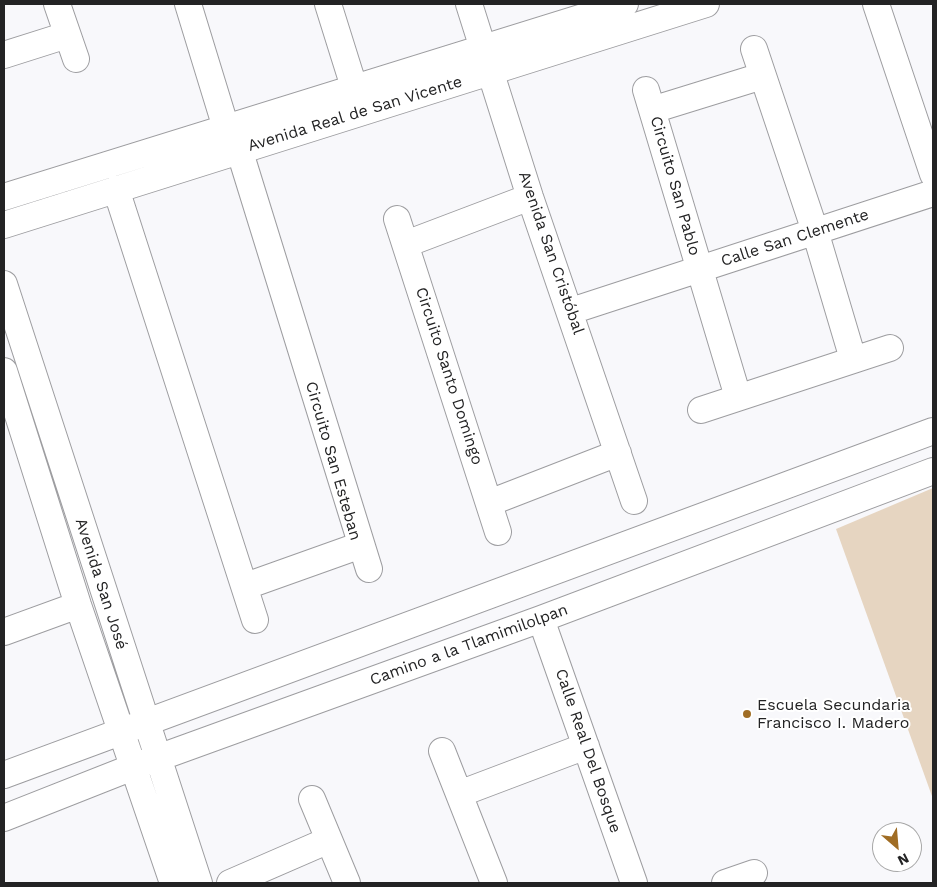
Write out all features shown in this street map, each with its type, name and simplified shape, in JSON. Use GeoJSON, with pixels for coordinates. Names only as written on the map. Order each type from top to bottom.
{"type":"FeatureCollection","features":[{"type":"Feature","properties":{"kind":"street"},"geometry":{"type":"LineString","coordinates":[[57,4],[76,59]]}},
{"type":"Feature","properties":{"kind":"street","name":"Circuito San Esteban"},"geometry":{"type":"LineString","coordinates":[[188,4],[361,545],[246,586]]}},
{"type":"Feature","properties":{"kind":"street"},"geometry":{"type":"LineString","coordinates":[[328,4],[354,87]]}},
{"type":"Feature","properties":{"kind":"street","name":"Avenida San Cristóbal"},"geometry":{"type":"LineString","coordinates":[[469,4],[530,197],[571,311],[634,501]]}},
{"type":"Feature","properties":{"kind":"street","name":"Avenida Real de San Vicente"},"geometry":{"type":"LineString","coordinates":[[4,224],[116,189],[354,87],[488,60],[625,4]]}},
{"type":"Feature","properties":{"kind":"street","name":"Avenida Real de San Vicente"},"geometry":{"type":"LineString","coordinates":[[4,197],[232,139],[488,60],[706,4]]}},
{"type":"Feature","properties":{"kind":"street"},"geometry":{"type":"LineString","coordinates":[[876,4],[933,174]]}},
{"type":"Feature","properties":{"kind":"street"},"geometry":{"type":"LineString","coordinates":[[4,56],[67,35]]}},
{"type":"Feature","properties":{"kind":"street"},"geometry":{"type":"LineString","coordinates":[[754,49],[815,231],[853,359]]}},
{"type":"Feature","properties":{"kind":"street","name":"Circuito San Pablo"},"geometry":{"type":"LineString","coordinates":[[738,397],[698,269],[649,100],[762,76]]}},
{"type":"Feature","properties":{"kind":"street"},"geometry":{"type":"LineString","coordinates":[[116,189],[246,586],[255,620]]}},
{"type":"Feature","properties":{"kind":"street","name":"Calle San Clemente"},"geometry":{"type":"LineString","coordinates":[[571,311],[933,193]]}},
{"type":"Feature","properties":{"kind":"street"},"geometry":{"type":"LineString","coordinates":[[406,244],[530,197]]}},
{"type":"Feature","properties":{"kind":"street","name":"Circuito Santo Domingo"},"geometry":{"type":"LineString","coordinates":[[397,219],[498,532]]}},
{"type":"Feature","properties":{"kind":"street","name":"Avenida San José"},"geometry":{"type":"LineString","coordinates":[[4,284],[199,883]]}},
{"type":"Feature","properties":{"kind":"street"},"geometry":{"type":"LineString","coordinates":[[701,410],[890,348]]}},
{"type":"Feature","properties":{"kind":"street","name":"Avenida San José"},"geometry":{"type":"LineString","coordinates":[[4,372],[120,732],[173,883]]}},
{"type":"Feature","properties":{"kind":"street"},"geometry":{"type":"LineString","coordinates":[[4,775],[933,431]]}},
{"type":"Feature","properties":{"kind":"street"},"geometry":{"type":"LineString","coordinates":[[489,503],[618,453]]}},
{"type":"Feature","properties":{"kind":"street","name":"Camino a la Tlamimilolpan"},"geometry":{"type":"LineString","coordinates":[[4,818],[133,767],[541,619],[933,471]]}},
{"type":"Feature","properties":{"kind":"street"},"geometry":{"type":"LineString","coordinates":[[361,545],[369,569]]}},
{"type":"Feature","properties":{"kind":"street"},"geometry":{"type":"LineString","coordinates":[[4,632],[78,605]]}},
{"type":"Feature","properties":{"kind":"street","name":"Calle Real Del Bosque"},"geometry":{"type":"LineString","coordinates":[[541,619],[634,883]]}},
{"type":"Feature","properties":{"kind":"street"},"geometry":{"type":"LineString","coordinates":[[459,794],[586,746]]}},
{"type":"Feature","properties":{"kind":"street"},"geometry":{"type":"LineString","coordinates":[[442,751],[494,883]]}},
{"type":"Feature","properties":{"kind":"street"},"geometry":{"type":"LineString","coordinates":[[312,799],[347,883]]}},
{"type":"Feature","properties":{"kind":"street"},"geometry":{"type":"LineString","coordinates":[[230,883],[329,840]]}},
{"type":"Feature","properties":{"kind":"street"},"geometry":{"type":"LineString","coordinates":[[726,883],[754,873]]}},
{"type":"Feature","properties":{"kind":"shaded area"},"geometry":{"type":"Polygon","coordinates":[[[933,488],[933,799],[836,529],[933,488]]]}},
{"type":"Feature","properties":{"kind":"place","name":"Escuela Secundaria Francisco I. Madero"},"geometry":{"type":"Point","coordinates":[747,714]}}]}
